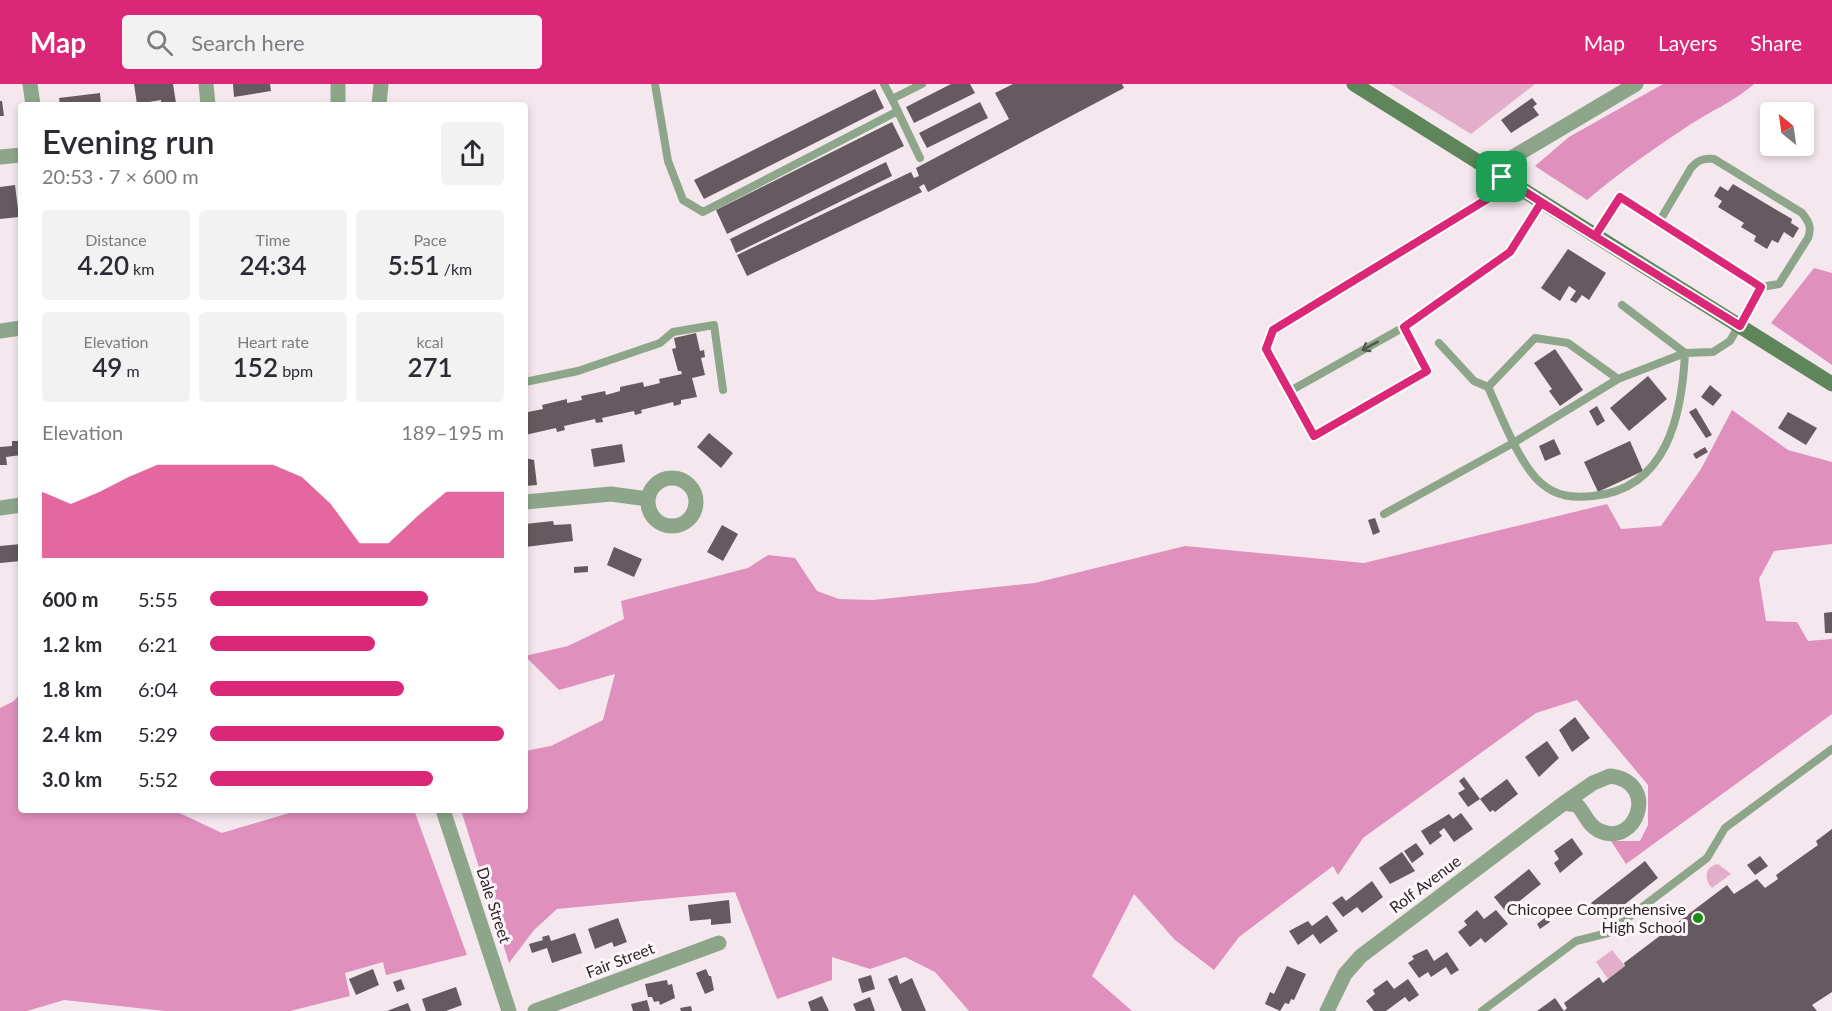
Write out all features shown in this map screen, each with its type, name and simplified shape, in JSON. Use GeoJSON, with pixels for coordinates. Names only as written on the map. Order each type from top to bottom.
{"type":"FeatureCollection","features":[{"type":"Feature","properties":{"kind":"main road"},"geometry":{"type":"LineString","coordinates":[[1354,84],[1832,384]]}},
{"type":"Feature","properties":{"kind":"street"},"geometry":{"type":"LineString","coordinates":[[30,84],[33,102]]}},
{"type":"Feature","properties":{"kind":"street"},"geometry":{"type":"LineString","coordinates":[[206,84],[208,102]]}},
{"type":"Feature","properties":{"kind":"street"},"geometry":{"type":"LineString","coordinates":[[338,84],[338,102]]}},
{"type":"Feature","properties":{"kind":"street"},"geometry":{"type":"LineString","coordinates":[[379,102],[381,84]]}},
{"type":"Feature","properties":{"kind":"street"},"geometry":{"type":"LineString","coordinates":[[1496,173],[1636,84]]}},
{"type":"Feature","properties":{"kind":"street"},"geometry":{"type":"LineString","coordinates":[[0,157],[18,155]]}},
{"type":"Feature","properties":{"kind":"street"},"geometry":{"type":"LineString","coordinates":[[0,331],[18,328]]}},
{"type":"Feature","properties":{"kind":"street"},"geometry":{"type":"LineString","coordinates":[[528,502],[610,494],[648,500]]}},
{"type":"Feature","properties":{"kind":"street"},"geometry":{"type":"LineString","coordinates":[[0,508],[18,506]]}},
{"type":"Feature","properties":{"kind":"street","name":"Rolf Avenue"},"geometry":{"type":"LineString","coordinates":[[1327,1011],[1345,974],[1361,956],[1564,803],[1601,778],[1619,777],[1634,788],[1640,805],[1633,822],[1618,832],[1608,833],[1591,825],[1577,805],[1564,803]]}},
{"type":"Feature","properties":{"kind":"street","name":"Dale Street"},"geometry":{"type":"LineString","coordinates":[[444,813],[509,1011]]}},
{"type":"Feature","properties":{"kind":"street","name":"Fair Street"},"geometry":{"type":"LineString","coordinates":[[535,1011],[719,943]]}},
{"type":"Feature","properties":{"kind":"lane"},"geometry":{"type":"LineString","coordinates":[[655,84],[668,161],[683,200],[703,212],[898,111]]}},
{"type":"Feature","properties":{"kind":"lane"},"geometry":{"type":"LineString","coordinates":[[884,84],[920,158]]}},
{"type":"Feature","properties":{"kind":"lane"},"geometry":{"type":"LineString","coordinates":[[892,99],[922,84]]}},
{"type":"Feature","properties":{"kind":"lane"},"geometry":{"type":"LineString","coordinates":[[1595,236],[1620,197],[1659,222],[1761,287],[1779,284],[1811,231],[1809,222],[1802,213],[1714,159],[1697,161],[1659,222]]}},
{"type":"Feature","properties":{"kind":"lane"},"geometry":{"type":"LineString","coordinates":[[1404,327],[1427,371],[1314,436],[1266,349],[1273,330],[1489,198],[1496,173]]}},
{"type":"Feature","properties":{"kind":"lane"},"geometry":{"type":"LineString","coordinates":[[1290,391],[1404,327],[1510,252],[1541,203]]}},
{"type":"Feature","properties":{"kind":"lane"},"geometry":{"type":"LineString","coordinates":[[1384,514],[1515,442],[1618,379],[1685,353],[1713,352],[1730,341],[1761,287]]}},
{"type":"Feature","properties":{"kind":"lane"},"geometry":{"type":"LineString","coordinates":[[1622,305],[1685,353]]}},
{"type":"Feature","properties":{"kind":"lane"},"geometry":{"type":"LineString","coordinates":[[528,381],[578,371],[660,343],[673,332],[714,325],[723,390]]}},
{"type":"Feature","properties":{"kind":"lane"},"geometry":{"type":"LineString","coordinates":[[1488,387],[1535,338],[1568,343],[1618,379]]}},
{"type":"Feature","properties":{"kind":"lane"},"geometry":{"type":"LineString","coordinates":[[1439,343],[1474,381],[1488,387],[1515,442],[1540,482],[1555,494],[1578,498],[1608,495],[1638,481],[1656,464],[1673,429],[1683,392],[1685,353]]}},
{"type":"Feature","properties":{"kind":"lane"},"geometry":{"type":"LineString","coordinates":[[1482,1011],[1576,941],[1608,933],[1707,858],[1725,828],[1832,749]]}},
{"type":"Feature","properties":{"kind":"shaded area"},"geometry":{"type":"Polygon","coordinates":[[[1390,84],[1535,84],[1471,134],[1390,84]]]}},
{"type":"Feature","properties":{"kind":"shaded area"},"geometry":{"type":"Polygon","coordinates":[[[1663,84],[1754,84],[1662,143],[1587,200],[1535,166],[1569,137],[1663,84]]]}},
{"type":"Feature","properties":{"kind":"shaded area"},"geometry":{"type":"Polygon","coordinates":[[[1814,268],[1832,273],[1832,365],[1771,323],[1814,268]]]}},
{"type":"Feature","properties":{"kind":"shaded area"},"geometry":{"type":"Polygon","coordinates":[[[1732,410],[1788,450],[1832,462],[1832,544],[1774,551],[1759,579],[1766,621],[1797,622],[1808,641],[1832,639],[1832,714],[1626,864],[1611,841],[1640,841],[1648,825],[1648,785],[1577,700],[1536,713],[1363,838],[1338,875],[1333,866],[1239,937],[1214,970],[1175,940],[1134,894],[1092,976],[1132,1011],[969,1011],[935,972],[905,957],[870,969],[832,957],[832,980],[777,999],[735,892],[557,909],[534,930],[509,963],[462,813],[528,813],[528,750],[551,746],[603,720],[615,674],[559,690],[528,659],[528,655],[568,646],[624,619],[621,601],[748,568],[768,555],[795,558],[817,591],[839,599],[873,600],[1035,583],[1185,546],[1364,563],[1607,504],[1621,529],[1661,526],[1701,469],[1732,410]]]}},
{"type":"Feature","properties":{"kind":"shaded area"},"geometry":{"type":"Polygon","coordinates":[[[18,696],[18,813],[179,813],[222,833],[289,813],[415,813],[467,955],[386,975],[383,962],[345,973],[350,996],[290,1011],[165,1011],[64,1000],[27,1011],[0,1011],[0,708],[14,701],[18,696]]]}},
{"type":"Feature","properties":{"kind":"shaded area"},"geometry":{"type":"Polygon","coordinates":[[[1718,864],[1731,874],[1712,888],[1707,874],[1710,868],[1718,864]]]}},
{"type":"Feature","properties":{"kind":"shaded area"},"geometry":{"type":"Polygon","coordinates":[[[1612,950],[1625,966],[1608,979],[1596,962],[1612,950]]]}},
{"type":"Feature","properties":{"kind":"building"},"geometry":{"type":"Polygon","coordinates":[[[134,84],[173,84],[176,102],[161,102],[161,100],[137,102],[134,84]]]}},
{"type":"Feature","properties":{"kind":"building"},"geometry":{"type":"Polygon","coordinates":[[[233,84],[270,84],[271,91],[234,97],[233,84]]]}},
{"type":"Feature","properties":{"kind":"building"},"geometry":{"type":"Polygon","coordinates":[[[951,84],[970,84],[975,93],[914,123],[906,107],[951,84]]]}},
{"type":"Feature","properties":{"kind":"building"},"geometry":{"type":"Polygon","coordinates":[[[1013,84],[1122,84],[1124,88],[928,192],[924,184],[919,187],[922,192],[747,276],[737,255],[911,172],[914,178],[919,176],[916,168],[1009,119],[995,93],[1013,84]]]}},
{"type":"Feature","properties":{"kind":"building"},"geometry":{"type":"Polygon","coordinates":[[[875,89],[884,108],[704,199],[694,180],[875,89]]]}},
{"type":"Feature","properties":{"kind":"building"},"geometry":{"type":"Polygon","coordinates":[[[100,93],[101,102],[60,102],[59,98],[100,93]]]}},
{"type":"Feature","properties":{"kind":"building"},"geometry":{"type":"Polygon","coordinates":[[[1532,98],[1537,104],[1533,107],[1539,115],[1511,133],[1501,120],[1532,98]]]}},
{"type":"Feature","properties":{"kind":"building"},"geometry":{"type":"Polygon","coordinates":[[[0,101],[2,101],[4,116],[0,116],[0,101]]]}},
{"type":"Feature","properties":{"kind":"building"},"geometry":{"type":"Polygon","coordinates":[[[980,102],[988,118],[927,148],[919,133],[980,102]]]}},
{"type":"Feature","properties":{"kind":"building"},"geometry":{"type":"Polygon","coordinates":[[[892,122],[904,146],[727,234],[716,210],[892,122]]]}},
{"type":"Feature","properties":{"kind":"building"},"geometry":{"type":"Polygon","coordinates":[[[886,162],[892,176],[736,253],[730,239],[886,162]]]}},
{"type":"Feature","properties":{"kind":"building"},"geometry":{"type":"Polygon","coordinates":[[[1733,184],[1792,219],[1791,223],[1799,228],[1793,238],[1784,232],[1778,243],[1772,240],[1767,249],[1754,241],[1756,236],[1741,227],[1744,223],[1718,207],[1722,201],[1714,196],[1720,186],[1728,191],[1733,184]]]}},
{"type":"Feature","properties":{"kind":"building"},"geometry":{"type":"Polygon","coordinates":[[[15,185],[18,217],[0,219],[0,187],[15,185]]]}},
{"type":"Feature","properties":{"kind":"building"},"geometry":{"type":"Polygon","coordinates":[[[1568,249],[1606,273],[1589,300],[1582,295],[1576,303],[1570,300],[1576,291],[1569,286],[1560,301],[1541,288],[1568,249]]]}},
{"type":"Feature","properties":{"kind":"building"},"geometry":{"type":"Polygon","coordinates":[[[696,333],[700,351],[704,350],[705,357],[701,358],[705,375],[692,378],[697,397],[681,400],[681,404],[674,406],[673,402],[641,410],[642,413],[635,415],[634,411],[602,418],[603,422],[596,423],[595,419],[564,426],[565,430],[557,432],[556,428],[528,434],[528,412],[543,409],[542,405],[567,399],[567,403],[582,400],[581,396],[605,391],[606,395],[620,391],[620,387],[643,382],[644,387],[660,383],[659,379],[682,374],[678,371],[672,349],[676,348],[674,338],[696,333]]]}},
{"type":"Feature","properties":{"kind":"building"},"geometry":{"type":"Polygon","coordinates":[[[1555,349],[1583,390],[1560,406],[1549,391],[1552,389],[1534,363],[1555,349]]]}},
{"type":"Feature","properties":{"kind":"building"},"geometry":{"type":"Polygon","coordinates":[[[1648,376],[1667,399],[1629,431],[1610,408],[1648,376]]]}},
{"type":"Feature","properties":{"kind":"building"},"geometry":{"type":"Polygon","coordinates":[[[1710,385],[1722,395],[1713,406],[1701,397],[1710,385]]]}},
{"type":"Feature","properties":{"kind":"building"},"geometry":{"type":"Polygon","coordinates":[[[1597,406],[1605,421],[1597,426],[1589,411],[1597,406]]]}},
{"type":"Feature","properties":{"kind":"building"},"geometry":{"type":"Polygon","coordinates":[[[1696,408],[1712,435],[1706,438],[1689,412],[1696,408]]]}},
{"type":"Feature","properties":{"kind":"building"},"geometry":{"type":"Polygon","coordinates":[[[1788,412],[1817,428],[1806,445],[1778,428],[1788,412]]]}},
{"type":"Feature","properties":{"kind":"building"},"geometry":{"type":"Polygon","coordinates":[[[709,433],[733,453],[721,468],[697,447],[709,433]]]}},
{"type":"Feature","properties":{"kind":"building"},"geometry":{"type":"Polygon","coordinates":[[[1554,439],[1561,454],[1545,461],[1539,446],[1554,439]]]}},
{"type":"Feature","properties":{"kind":"building"},"geometry":{"type":"Polygon","coordinates":[[[12,441],[18,441],[18,455],[6,457],[7,465],[0,465],[0,447],[12,446],[12,441]]]}},
{"type":"Feature","properties":{"kind":"building"},"geometry":{"type":"Polygon","coordinates":[[[1630,441],[1643,471],[1598,492],[1584,462],[1630,441]]]}},
{"type":"Feature","properties":{"kind":"building"},"geometry":{"type":"Polygon","coordinates":[[[622,444],[625,462],[594,467],[591,449],[622,444]]]}},
{"type":"Feature","properties":{"kind":"building"},"geometry":{"type":"Polygon","coordinates":[[[1705,447],[1708,452],[1696,459],[1693,454],[1705,447]]]}},
{"type":"Feature","properties":{"kind":"building"},"geometry":{"type":"Polygon","coordinates":[[[528,459],[534,460],[537,485],[528,486],[528,459]]]}},
{"type":"Feature","properties":{"kind":"building"},"geometry":{"type":"Polygon","coordinates":[[[1375,518],[1380,532],[1373,535],[1368,520],[1375,518]]]}},
{"type":"Feature","properties":{"kind":"building"},"geometry":{"type":"Polygon","coordinates":[[[553,521],[554,525],[571,524],[573,541],[528,547],[528,524],[553,521]]]}},
{"type":"Feature","properties":{"kind":"building"},"geometry":{"type":"Polygon","coordinates":[[[722,525],[738,534],[723,561],[707,552],[722,525]]]}},
{"type":"Feature","properties":{"kind":"building"},"geometry":{"type":"Polygon","coordinates":[[[18,544],[18,561],[0,563],[0,546],[18,544]]]}},
{"type":"Feature","properties":{"kind":"building"},"geometry":{"type":"Polygon","coordinates":[[[614,547],[642,559],[634,577],[607,565],[614,547]]]}},
{"type":"Feature","properties":{"kind":"building"},"geometry":{"type":"Polygon","coordinates":[[[588,566],[588,572],[574,573],[574,567],[588,566]]]}},
{"type":"Feature","properties":{"kind":"building"},"geometry":{"type":"Polygon","coordinates":[[[1832,612],[1832,633],[1825,633],[1824,613],[1832,612]]]}},
{"type":"Feature","properties":{"kind":"building"},"geometry":{"type":"Polygon","coordinates":[[[1575,717],[1590,738],[1572,752],[1559,730],[1575,717]]]}},
{"type":"Feature","properties":{"kind":"building"},"geometry":{"type":"Polygon","coordinates":[[[1547,741],[1559,758],[1539,777],[1525,757],[1547,741]]]}},
{"type":"Feature","properties":{"kind":"building"},"geometry":{"type":"Polygon","coordinates":[[[1464,777],[1480,799],[1468,807],[1458,793],[1465,789],[1459,781],[1464,777]]]}},
{"type":"Feature","properties":{"kind":"building"},"geometry":{"type":"Polygon","coordinates":[[[1507,779],[1518,794],[1495,812],[1493,810],[1490,812],[1480,799],[1507,779]]]}},
{"type":"Feature","properties":{"kind":"building"},"geometry":{"type":"Polygon","coordinates":[[[1461,813],[1473,829],[1454,842],[1444,828],[1439,832],[1442,836],[1430,845],[1421,831],[1449,814],[1453,819],[1461,813]]]}},
{"type":"Feature","properties":{"kind":"building","name":"Chicopee Comprehensive High School"},"geometry":{"type":"Polygon","coordinates":[[[1832,829],[1832,992],[1812,1005],[1817,1011],[1564,1011],[1567,1008],[1564,1003],[1599,977],[1603,983],[1625,966],[1624,963],[1727,885],[1734,894],[1757,879],[1765,888],[1778,879],[1776,875],[1818,845],[1816,841],[1832,829]]]}},
{"type":"Feature","properties":{"kind":"building"},"geometry":{"type":"Polygon","coordinates":[[[1572,838],[1583,854],[1560,873],[1554,863],[1559,859],[1554,851],[1572,838]]]}},
{"type":"Feature","properties":{"kind":"building"},"geometry":{"type":"Polygon","coordinates":[[[1416,843],[1424,854],[1412,863],[1404,851],[1416,843]]]}},
{"type":"Feature","properties":{"kind":"building"},"geometry":{"type":"Polygon","coordinates":[[[1402,852],[1415,871],[1390,884],[1379,868],[1402,852]]]}},
{"type":"Feature","properties":{"kind":"building"},"geometry":{"type":"Polygon","coordinates":[[[1760,856],[1768,866],[1755,875],[1747,865],[1760,856]]]}},
{"type":"Feature","properties":{"kind":"building"},"geometry":{"type":"Polygon","coordinates":[[[1645,861],[1658,878],[1605,920],[1591,903],[1645,861]]]}},
{"type":"Feature","properties":{"kind":"building"},"geometry":{"type":"Polygon","coordinates":[[[1529,869],[1541,884],[1506,912],[1494,897],[1529,869]]]}},
{"type":"Feature","properties":{"kind":"building"},"geometry":{"type":"Polygon","coordinates":[[[1372,881],[1383,897],[1362,913],[1357,907],[1343,917],[1332,903],[1342,896],[1346,901],[1372,881]]]}},
{"type":"Feature","properties":{"kind":"building"},"geometry":{"type":"Polygon","coordinates":[[[729,900],[731,923],[711,925],[711,919],[690,921],[688,905],[729,900]]]}},
{"type":"Feature","properties":{"kind":"building"},"geometry":{"type":"Polygon","coordinates":[[[1477,910],[1484,919],[1496,910],[1508,924],[1485,943],[1481,938],[1470,947],[1458,932],[1467,925],[1464,921],[1477,910]]]}},
{"type":"Feature","properties":{"kind":"building"},"geometry":{"type":"Polygon","coordinates":[[[1327,915],[1338,931],[1320,944],[1313,934],[1298,945],[1289,931],[1308,921],[1312,926],[1327,915]]]}},
{"type":"Feature","properties":{"kind":"building"},"geometry":{"type":"Polygon","coordinates":[[[1546,917],[1550,922],[1540,929],[1537,924],[1546,917]]]}},
{"type":"Feature","properties":{"kind":"building"},"geometry":{"type":"Polygon","coordinates":[[[618,918],[627,942],[614,947],[612,942],[595,949],[588,929],[618,918]]]}},
{"type":"Feature","properties":{"kind":"building"},"geometry":{"type":"Polygon","coordinates":[[[575,933],[582,953],[552,963],[547,948],[532,953],[529,944],[543,940],[542,937],[549,935],[551,941],[575,933]]]}},
{"type":"Feature","properties":{"kind":"building"},"geometry":{"type":"Polygon","coordinates":[[[1427,949],[1434,961],[1447,952],[1459,970],[1451,975],[1446,967],[1431,977],[1428,972],[1419,978],[1408,963],[1414,959],[1412,956],[1427,949]]]}},
{"type":"Feature","properties":{"kind":"building"},"geometry":{"type":"Polygon","coordinates":[[[1287,966],[1306,974],[1294,1000],[1291,999],[1289,1004],[1285,1003],[1280,1011],[1265,1004],[1270,992],[1274,994],[1287,966]]]}},
{"type":"Feature","properties":{"kind":"building"},"geometry":{"type":"Polygon","coordinates":[[[373,969],[379,985],[356,995],[349,979],[373,969]]]}},
{"type":"Feature","properties":{"kind":"building"},"geometry":{"type":"Polygon","coordinates":[[[706,969],[711,976],[714,990],[705,994],[696,973],[706,969]]]}},
{"type":"Feature","properties":{"kind":"building"},"geometry":{"type":"Polygon","coordinates":[[[871,975],[875,989],[862,993],[858,979],[871,975]]]}},
{"type":"Feature","properties":{"kind":"building"},"geometry":{"type":"Polygon","coordinates":[[[897,975],[900,984],[912,978],[926,1011],[902,1011],[888,979],[897,975]]]}},
{"type":"Feature","properties":{"kind":"building"},"geometry":{"type":"Polygon","coordinates":[[[401,979],[405,989],[397,992],[393,982],[401,979]]]}},
{"type":"Feature","properties":{"kind":"building"},"geometry":{"type":"Polygon","coordinates":[[[1408,979],[1419,995],[1409,1002],[1405,997],[1386,1011],[1374,1011],[1366,1001],[1375,994],[1373,990],[1387,980],[1394,989],[1408,979]]]}},
{"type":"Feature","properties":{"kind":"building"},"geometry":{"type":"Polygon","coordinates":[[[667,980],[668,985],[672,984],[675,998],[660,1005],[659,1001],[654,1002],[652,997],[648,997],[645,984],[667,980]]]}},
{"type":"Feature","properties":{"kind":"building"},"geometry":{"type":"Polygon","coordinates":[[[456,987],[462,1005],[446,1011],[426,1011],[422,999],[456,987]]]}},
{"type":"Feature","properties":{"kind":"building"},"geometry":{"type":"Polygon","coordinates":[[[822,996],[829,1011],[811,1011],[808,1002],[822,996]]]}},
{"type":"Feature","properties":{"kind":"building"},"geometry":{"type":"Polygon","coordinates":[[[870,997],[875,1011],[856,1011],[853,1004],[870,997]]]}},
{"type":"Feature","properties":{"kind":"building"},"geometry":{"type":"Polygon","coordinates":[[[1555,998],[1564,1011],[1537,1011],[1555,998]]]}},
{"type":"Feature","properties":{"kind":"building"},"geometry":{"type":"Polygon","coordinates":[[[647,1000],[650,1011],[633,1011],[631,1004],[647,1000]]]}},
{"type":"Feature","properties":{"kind":"building"},"geometry":{"type":"Polygon","coordinates":[[[408,1003],[411,1011],[387,1011],[408,1003]]]}},
{"type":"Feature","properties":{"kind":"building"},"geometry":{"type":"Polygon","coordinates":[[[691,1006],[692,1011],[681,1011],[680,1008],[691,1006]]]}},
{"type":"Feature","properties":{"kind":"place","name":"Chicopee Comprehensive High School"},"geometry":{"type":"Point","coordinates":[1698,918]}},
{"type":"Feature","properties":{"kind":"route"},"geometry":{"type":"LineString","coordinates":[[1502,177],[1595,236],[1620,197],[1761,287],[1740,326],[1541,203],[1510,252],[1404,327],[1427,371],[1314,436],[1266,349],[1273,330],[1450,224],[1489,198],[1502,177]]}}]}
